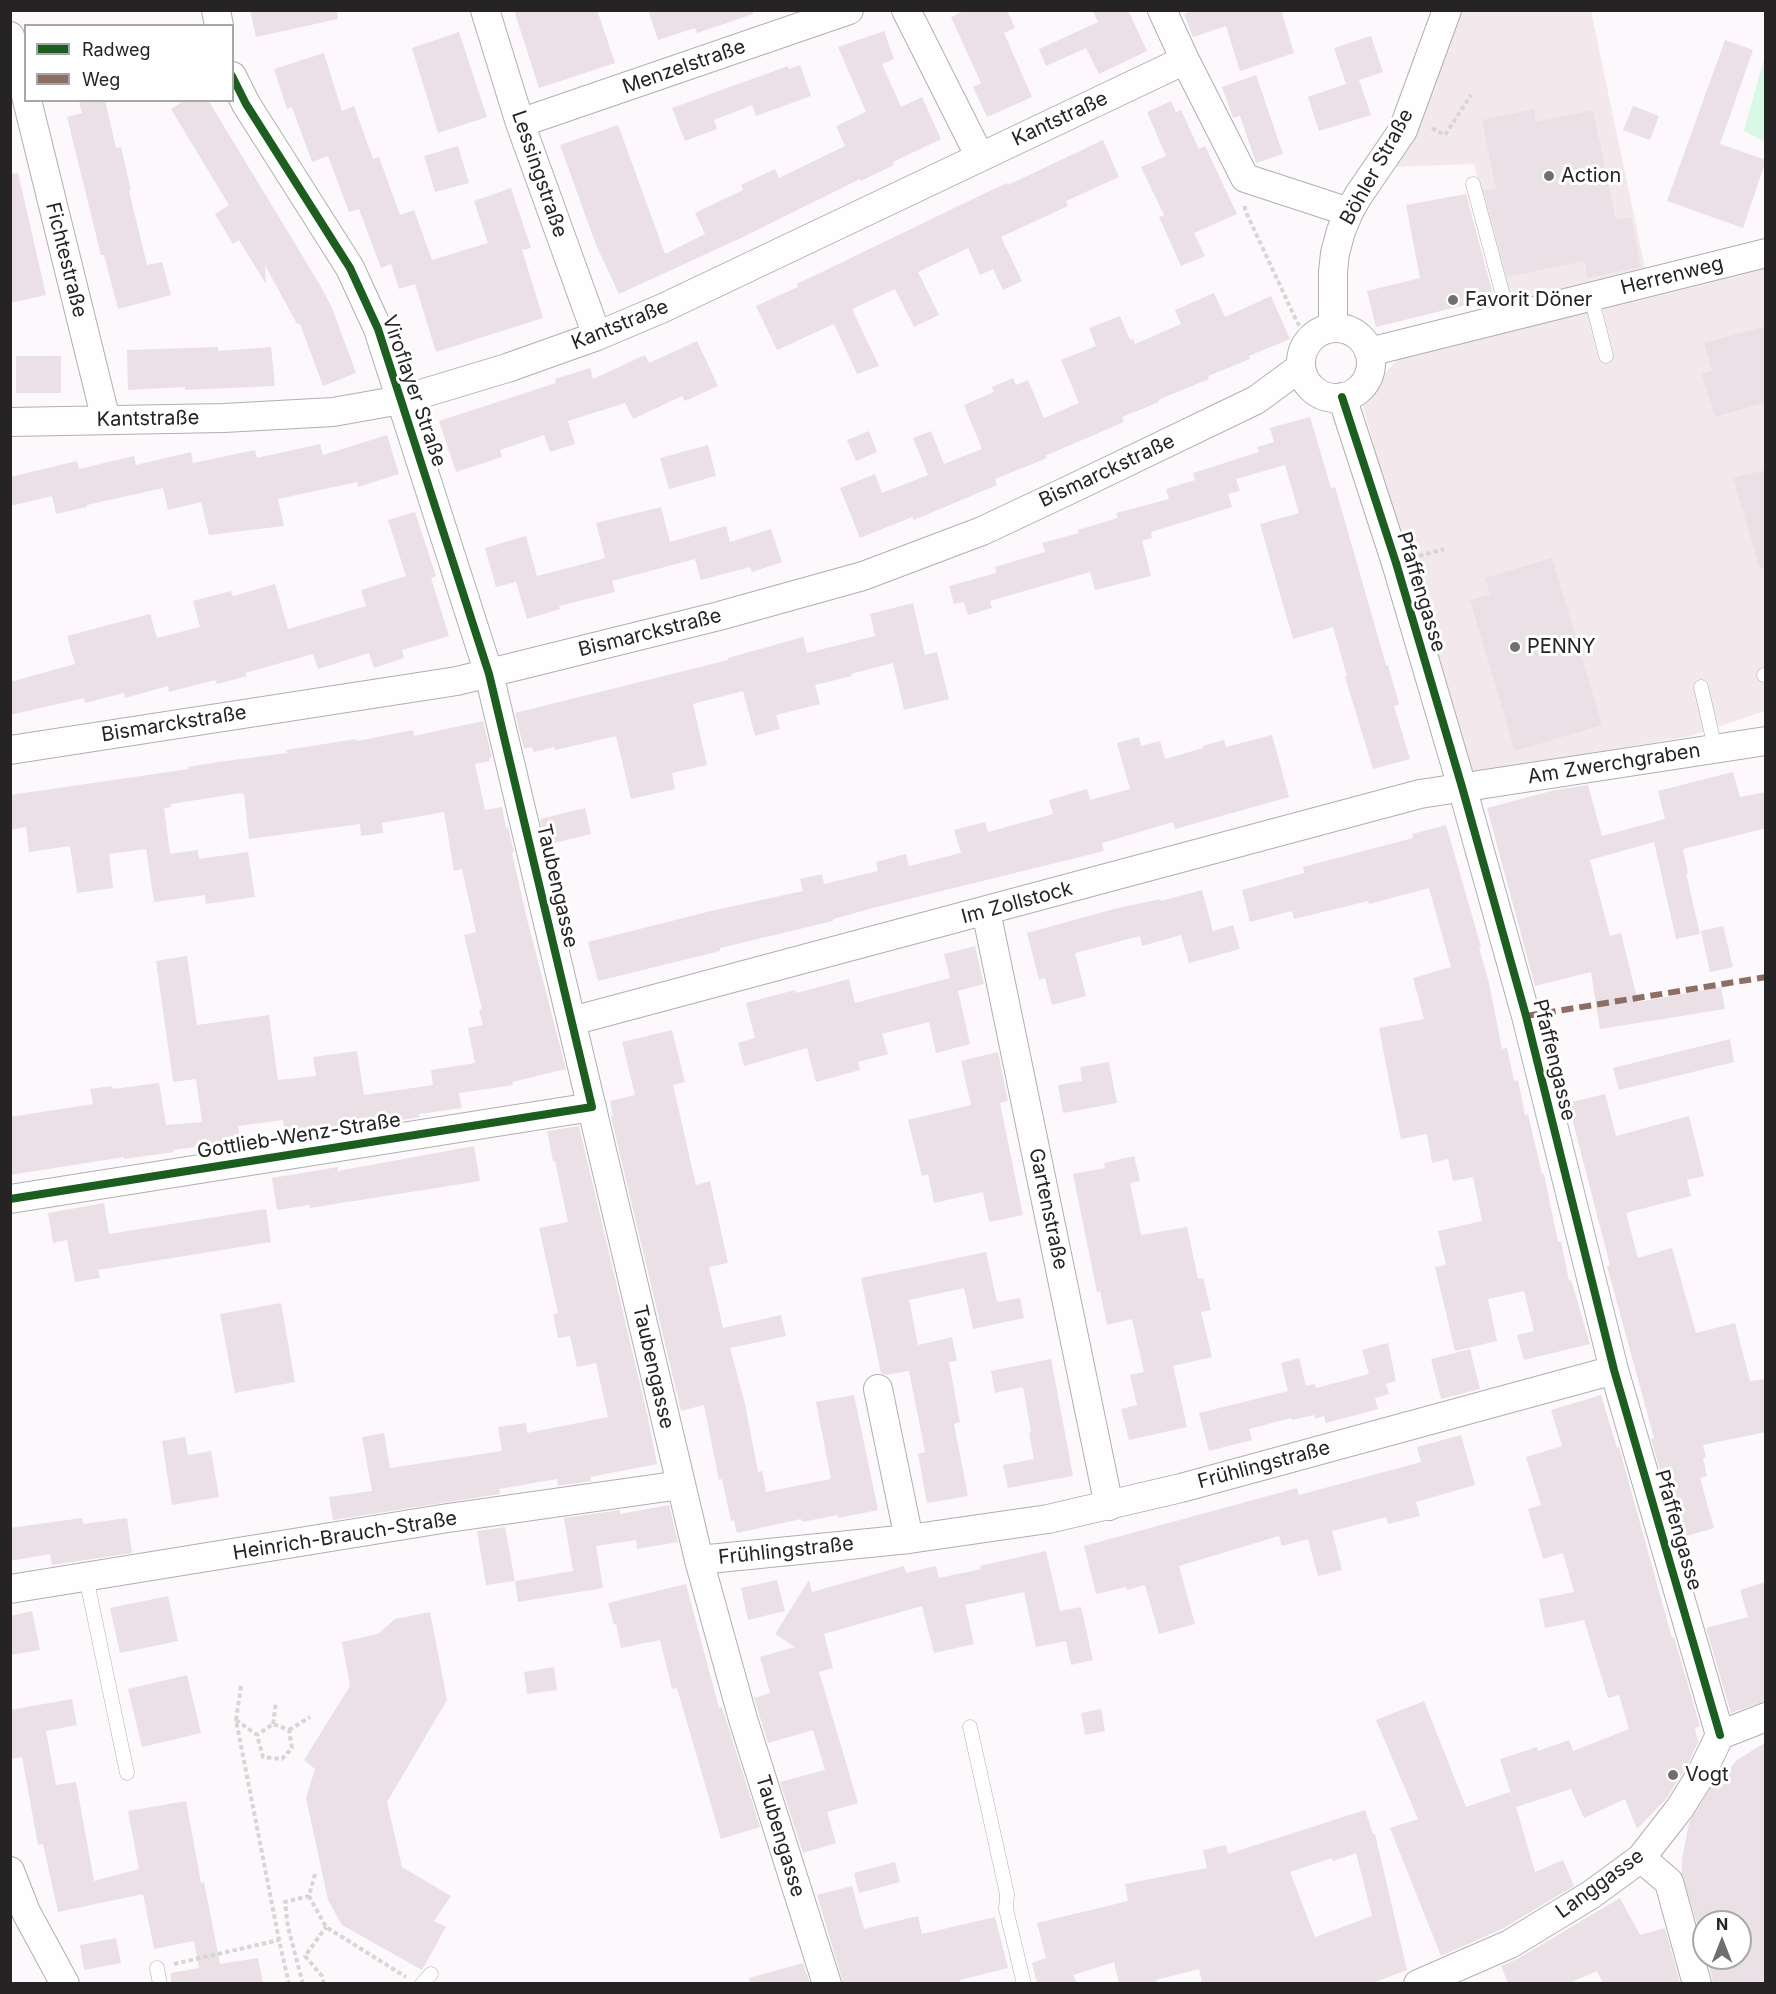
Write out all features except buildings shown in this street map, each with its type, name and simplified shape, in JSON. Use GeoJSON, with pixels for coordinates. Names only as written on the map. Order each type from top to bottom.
{"type":"FeatureCollection","features":[{"type":"Feature","properties":{"kind":"street","name":"Lessingstraße"},"geometry":{"type":"LineString","coordinates":[[485,10],[520,123],[597,336]]}},
{"type":"Feature","properties":{"kind":"street","name":"Menzelstraße"},"geometry":{"type":"LineString","coordinates":[[520,123],[849,10]]}},
{"type":"Feature","properties":{"kind":"street"},"geometry":{"type":"LineString","coordinates":[[906,10],[980,157]]}},
{"type":"Feature","properties":{"kind":"street"},"geometry":{"type":"LineString","coordinates":[[1162,10],[1245,178],[1349,212]]}},
{"type":"Feature","properties":{"kind":"street","name":"Böhler Straße"},"geometry":{"type":"LineString","coordinates":[[1307,378],[1301,357],[1321,334],[1332,291],[1335,253],[1349,212],[1403,130],[1447,10]]}},
{"type":"Feature","properties":{"kind":"street","name":"Fichtestraße"},"geometry":{"type":"LineString","coordinates":[[10,36],[24,90]]}},
{"type":"Feature","properties":{"kind":"street","name":"Kantstraße"},"geometry":{"type":"LineString","coordinates":[[10,422],[224,418],[333,412],[401,400],[507,368],[597,336],[663,308],[1185,60]]}},
{"type":"Feature","properties":{"kind":"street","name":"Viroflayer Straße"},"geometry":{"type":"LineString","coordinates":[[234,80],[246,104],[350,268],[378,329],[489,674]]}},
{"type":"Feature","properties":{"kind":"street","name":"Fichtestraße"},"geometry":{"type":"LineString","coordinates":[[27,102],[106,420]]}},
{"type":"Feature","properties":{"kind":"street","name":"Herrenweg"},"geometry":{"type":"LineString","coordinates":[[1370,352],[1766,253]]}},
{"type":"Feature","properties":{"kind":"street"},"geometry":{"type":"LineString","coordinates":[[1307,378],[1326,397],[1342,397],[1362,386],[1369,376],[1370,352],[1356,334],[1345,329],[1321,334]]}},
{"type":"Feature","properties":{"kind":"street","name":"Bismarckstraße"},"geometry":{"type":"LineString","coordinates":[[10,750],[457,681],[863,576],[982,531],[1256,400],[1307,378]]}},
{"type":"Feature","properties":{"kind":"street","name":"Pfaffengasse"},"geometry":{"type":"LineString","coordinates":[[1342,397],[1396,563],[1462,787],[1526,1016],[1614,1370],[1720,1735]]}},
{"type":"Feature","properties":{"kind":"street","name":"Taubengasse"},"geometry":{"type":"LineString","coordinates":[[489,674],[699,1560],[740,1708],[827,1983]]}},
{"type":"Feature","properties":{"kind":"street","name":"Am Zwerchgraben"},"geometry":{"type":"LineString","coordinates":[[1462,787],[1766,741]]}},
{"type":"Feature","properties":{"kind":"street","name":"Im Zollstock"},"geometry":{"type":"LineString","coordinates":[[572,1022],[1379,804],[1462,787]]}},
{"type":"Feature","properties":{"kind":"street","name":"Gartenstraße"},"geometry":{"type":"LineString","coordinates":[[987,911],[1109,1506]]}},
{"type":"Feature","properties":{"kind":"street","name":"Gottlieb-Wenz-Straße"},"geometry":{"type":"LineString","coordinates":[[10,1199],[592,1107]]}},
{"type":"Feature","properties":{"kind":"street","name":"Frühlingstraße"},"geometry":{"type":"LineString","coordinates":[[699,1560],[909,1539],[1048,1519],[1109,1506],[1614,1370]]}},
{"type":"Feature","properties":{"kind":"street"},"geometry":{"type":"LineString","coordinates":[[878,1389],[909,1539]]}},
{"type":"Feature","properties":{"kind":"street","name":"Heinrich-Brauch-Straße"},"geometry":{"type":"LineString","coordinates":[[10,1589],[448,1518],[681,1485]]}},
{"type":"Feature","properties":{"kind":"street"},"geometry":{"type":"LineString","coordinates":[[1720,1735],[1766,1717]]}},
{"type":"Feature","properties":{"kind":"street","name":"Langgasse"},"geometry":{"type":"LineString","coordinates":[[1418,1983],[1510,1944],[1592,1894],[1641,1858],[1680,1808],[1700,1776],[1720,1735]]}},
{"type":"Feature","properties":{"kind":"street"},"geometry":{"type":"LineString","coordinates":[[1641,1858],[1669,1882],[1697,1983]]}},
{"type":"Feature","properties":{"kind":"street"},"geometry":{"type":"LineString","coordinates":[[10,1872],[26,1912],[65,1983]]}},
{"type":"Feature","properties":{"kind":"lane"},"geometry":{"type":"LineString","coordinates":[[1473,184],[1509,318]]}},
{"type":"Feature","properties":{"kind":"lane"},"geometry":{"type":"LineString","coordinates":[[1591,296],[1606,356]]}},
{"type":"Feature","properties":{"kind":"lane"},"geometry":{"type":"LineString","coordinates":[[1701,687],[1715,748]]}},
{"type":"Feature","properties":{"kind":"lane"},"geometry":{"type":"LineString","coordinates":[[86,1577],[127,1773]]}},
{"type":"Feature","properties":{"kind":"lane"},"geometry":{"type":"LineString","coordinates":[[970,1727],[1007,1894],[1006,1909],[1024,1983]]}},
{"type":"Feature","properties":{"kind":"lane"},"geometry":{"type":"LineString","coordinates":[[157,1968],[160,1983]]}},
{"type":"Feature","properties":{"kind":"path"},"geometry":{"type":"LineString","coordinates":[[1409,116],[1445,135],[1471,95]]}},
{"type":"Feature","properties":{"kind":"path"},"geometry":{"type":"LineString","coordinates":[[1245,178],[1245,210],[1297,322],[1321,334]]}},
{"type":"Feature","properties":{"kind":"path"},"geometry":{"type":"LineString","coordinates":[[241,1686],[236,1720],[289,1983]]}},
{"type":"Feature","properties":{"kind":"path"},"geometry":{"type":"LineString","coordinates":[[257,1736],[273,1724],[276,1701]]}},
{"type":"Feature","properties":{"kind":"path"},"geometry":{"type":"LineString","coordinates":[[289,1730],[310,1718]]}},
{"type":"Feature","properties":{"kind":"path"},"geometry":{"type":"LineString","coordinates":[[236,1720],[257,1736],[263,1757],[282,1759],[292,1748],[289,1730]]}},
{"type":"Feature","properties":{"kind":"path"},"geometry":{"type":"LineString","coordinates":[[273,1724],[289,1730]]}},
{"type":"Feature","properties":{"kind":"path"},"geometry":{"type":"LineString","coordinates":[[315,1874],[309,1896],[326,1927],[408,1978],[409,1983]]}},
{"type":"Feature","properties":{"kind":"path"},"geometry":{"type":"LineString","coordinates":[[303,1983],[288,1927],[285,1902],[309,1896]]}},
{"type":"Feature","properties":{"kind":"path"},"geometry":{"type":"LineString","coordinates":[[324,1983],[322,1977],[305,1956],[326,1927]]}},
{"type":"Feature","properties":{"kind":"path"},"geometry":{"type":"LineString","coordinates":[[157,1968],[279,1940]]}},
{"type":"Feature","properties":{"kind":"shaded area"},"geometry":{"type":"Polygon","coordinates":[[[1456,11],[1591,11],[1645,268],[1765,244],[1765,711],[1691,736],[1464,775],[1361,399],[1398,359],[1515,320],[1474,164],[1394,167],[1456,11]]]}},
{"type":"Feature","properties":{"kind":"green space"},"geometry":{"type":"Polygon","coordinates":[[[1765,55],[1766,142],[1744,131],[1765,55]]]}},
{"type":"Feature","properties":{"kind":"marked path"},"geometry":{"type":"LineString","coordinates":[[1526,1016],[1766,977]]}},
{"type":"Feature","properties":{"kind":"cycle path"},"geometry":{"type":"LineString","coordinates":[[10,1199],[592,1107],[489,674],[378,329],[350,268],[246,104],[234,80]]}},
{"type":"Feature","properties":{"kind":"cycle path"},"geometry":{"type":"LineString","coordinates":[[1342,397],[1396,563],[1462,787],[1526,1016],[1614,1370],[1720,1735]]}},
{"type":"Feature","properties":{"kind":"place","name":"Action"},"geometry":{"type":"Point","coordinates":[1549,176]}},
{"type":"Feature","properties":{"kind":"place","name":"Favorit Döner"},"geometry":{"type":"Point","coordinates":[1453,300]}},
{"type":"Feature","properties":{"kind":"place","name":"PENNY"},"geometry":{"type":"Point","coordinates":[1515,647]}},
{"type":"Feature","properties":{"kind":"place","name":"Vogt"},"geometry":{"type":"Point","coordinates":[1673,1775]}}]}
